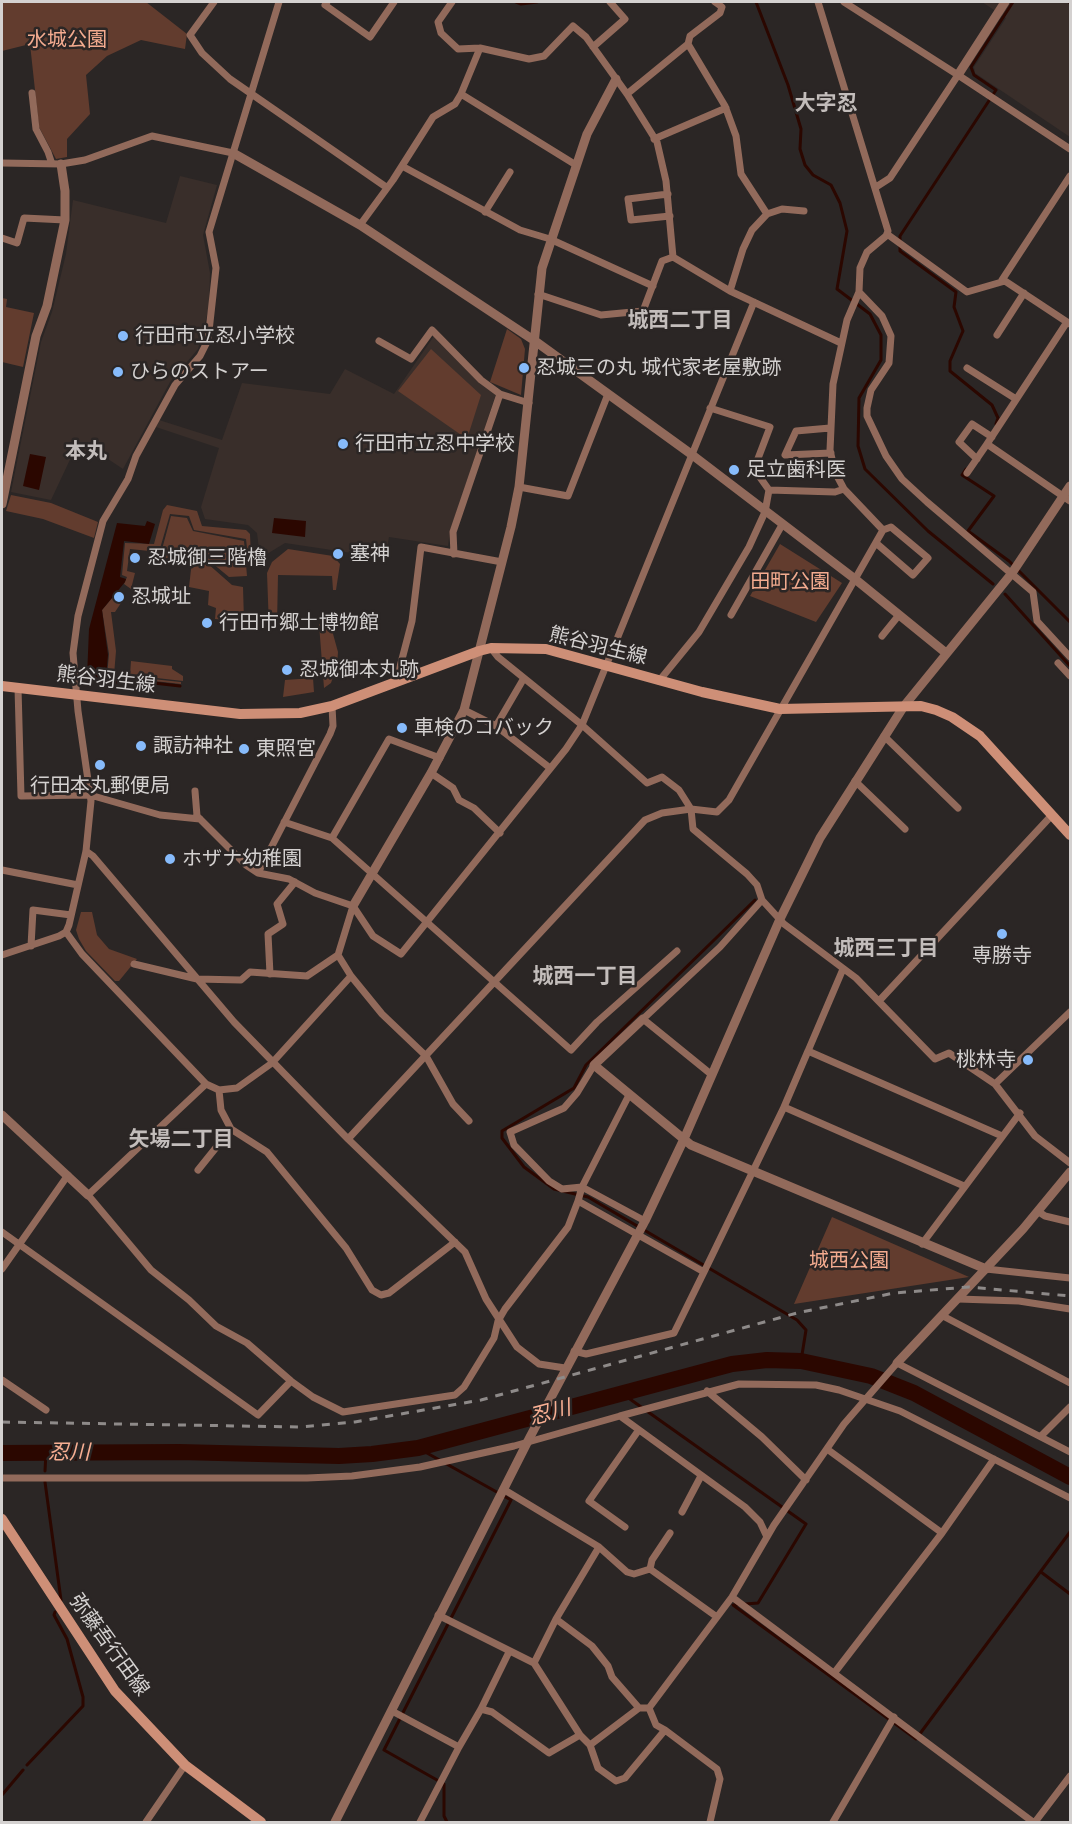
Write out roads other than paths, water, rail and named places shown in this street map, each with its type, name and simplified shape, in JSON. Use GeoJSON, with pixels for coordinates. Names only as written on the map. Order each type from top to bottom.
{"type":"FeatureCollection","features":[{"type":"Feature","properties":{"kind":"main road","name":"熊谷羽生線"},"geometry":{"type":"LineString","coordinates":[[2,686],[240,714],[300,713],[332,706],[479,651],[491,648],[546,649],[745,703],[780,709],[820,710],[921,706],[967,725],[1071,835]]}},
{"type":"Feature","properties":{"kind":"main road","name":"弥藤吾行田線"},"geometry":{"type":"LineString","coordinates":[[2,1519],[115,1691],[185,1765],[261,1822]]}},
{"type":"Feature","properties":{"kind":"street"},"geometry":{"type":"LineString","coordinates":[[214,2],[190,35],[202,53],[230,79],[386,187]]}},
{"type":"Feature","properties":{"kind":"street"},"geometry":{"type":"LineString","coordinates":[[66,932],[86,851],[90,795],[76,695],[73,653],[78,616],[103,521],[128,479],[136,456],[175,385],[200,356],[208,340],[216,268],[209,231],[279,2]]}},
{"type":"Feature","properties":{"kind":"street"},"geometry":{"type":"LineString","coordinates":[[327,2],[325,5],[370,37],[394,2]]}},
{"type":"Feature","properties":{"kind":"street"},"geometry":{"type":"LineString","coordinates":[[452,2],[438,22],[441,33],[458,49],[480,48],[529,59],[544,56],[573,26],[593,47],[627,94],[654,139],[668,194],[673,257]]}},
{"type":"Feature","properties":{"kind":"street"},"geometry":{"type":"LineString","coordinates":[[593,47],[626,19],[610,2]]}},
{"type":"Feature","properties":{"kind":"street"},"geometry":{"type":"LineString","coordinates":[[627,94],[687,44],[690,36],[720,13],[722,7],[715,2]]}},
{"type":"Feature","properties":{"kind":"street"},"geometry":{"type":"LineString","coordinates":[[818,2],[887,225],[887,234],[863,259],[859,292],[841,343],[833,384],[831,453],[834,472],[844,489],[883,530]]}},
{"type":"Feature","properties":{"kind":"street"},"geometry":{"type":"LineString","coordinates":[[844,2],[1071,150]]}},
{"type":"Feature","properties":{"kind":"street"},"geometry":{"type":"LineString","coordinates":[[876,187],[890,178],[1005,2]]}},
{"type":"Feature","properties":{"kind":"street"},"geometry":{"type":"LineString","coordinates":[[687,44],[726,108],[736,136],[741,174],[767,214]]}},
{"type":"Feature","properties":{"kind":"street"},"geometry":{"type":"LineString","coordinates":[[360,225],[433,117],[455,104],[480,48]]}},
{"type":"Feature","properties":{"kind":"street"},"geometry":{"type":"LineString","coordinates":[[134,964],[197,979],[241,980],[250,972],[307,976],[338,955],[353,906],[440,758],[464,710],[519,487],[538,294],[550,239],[587,134],[616,79]]}},
{"type":"Feature","properties":{"kind":"street"},"geometry":{"type":"LineString","coordinates":[[2,504],[36,336],[47,306],[65,220],[65,191],[56,164],[36,129],[32,93]]}},
{"type":"Feature","properties":{"kind":"street"},"geometry":{"type":"LineString","coordinates":[[461,94],[576,165]]}},
{"type":"Feature","properties":{"kind":"street"},"geometry":{"type":"LineString","coordinates":[[654,139],[726,108]]}},
{"type":"Feature","properties":{"kind":"street"},"geometry":{"type":"LineString","coordinates":[[2,163],[56,164],[85,160],[152,136],[232,153],[360,225],[535,341],[691,454],[855,579],[946,653]]}},
{"type":"Feature","properties":{"kind":"street"},"geometry":{"type":"LineString","coordinates":[[402,166],[520,230],[550,239],[653,286]]}},
{"type":"Feature","properties":{"kind":"street"},"geometry":{"type":"LineString","coordinates":[[485,212],[510,172]]}},
{"type":"Feature","properties":{"kind":"street"},"geometry":{"type":"LineString","coordinates":[[887,234],[967,292],[1002,280],[1071,176]]}},
{"type":"Feature","properties":{"kind":"street"},"geometry":{"type":"LineString","coordinates":[[668,194],[628,199],[631,220],[670,216]]}},
{"type":"Feature","properties":{"kind":"street"},"geometry":{"type":"LineString","coordinates":[[730,291],[743,249],[752,230],[767,214],[782,209],[804,211]]}},
{"type":"Feature","properties":{"kind":"street"},"geometry":{"type":"LineString","coordinates":[[2,238],[16,243],[24,218],[65,220]]}},
{"type":"Feature","properties":{"kind":"street"},"geometry":{"type":"LineString","coordinates":[[538,294],[601,315],[643,310],[662,261],[673,257]]}},
{"type":"Feature","properties":{"kind":"street"},"geometry":{"type":"LineString","coordinates":[[673,257],[730,291],[841,343]]}},
{"type":"Feature","properties":{"kind":"street"},"geometry":{"type":"LineString","coordinates":[[967,473],[1069,323],[1002,280]]}},
{"type":"Feature","properties":{"kind":"street"},"geometry":{"type":"LineString","coordinates":[[859,292],[882,316],[891,336],[889,363],[871,390],[867,408],[867,416],[886,456],[902,479],[927,502],[1015,569],[1033,592],[1037,621],[1071,657]]}},
{"type":"Feature","properties":{"kind":"street"},"geometry":{"type":"LineString","coordinates":[[997,335],[1024,293]]}},
{"type":"Feature","properties":{"kind":"street"},"geometry":{"type":"LineString","coordinates":[[195,791],[197,816],[246,865],[258,873],[295,882],[353,906],[373,936],[401,954],[500,833],[582,725],[754,302]]}},
{"type":"Feature","properties":{"kind":"street"},"geometry":{"type":"LineString","coordinates":[[379,341],[411,359],[432,330],[481,380],[500,394],[529,403]]}},
{"type":"Feature","properties":{"kind":"street"},"geometry":{"type":"LineString","coordinates":[[968,368],[1016,399]]}},
{"type":"Feature","properties":{"kind":"street"},"geometry":{"type":"LineString","coordinates":[[454,554],[453,532],[500,394]]}},
{"type":"Feature","properties":{"kind":"street"},"geometry":{"type":"LineString","coordinates":[[519,487],[568,496],[608,394]]}},
{"type":"Feature","properties":{"kind":"street"},"geometry":{"type":"LineString","coordinates":[[660,681],[699,632],[749,547],[765,512],[769,490],[754,469],[770,427],[710,408]]}},
{"type":"Feature","properties":{"kind":"street"},"geometry":{"type":"LineString","coordinates":[[977,459],[959,442],[972,424],[992,437]]}},
{"type":"Feature","properties":{"kind":"street"},"geometry":{"type":"LineString","coordinates":[[830,428],[796,431],[785,455],[831,453]]}},
{"type":"Feature","properties":{"kind":"street"},"geometry":{"type":"LineString","coordinates":[[987,444],[1067,498]]}},
{"type":"Feature","properties":{"kind":"street"},"geometry":{"type":"LineString","coordinates":[[335,1822],[565,1368],[645,1221],[684,1139],[780,919],[820,838],[904,706],[1015,569],[1067,498],[1071,486]]}},
{"type":"Feature","properties":{"kind":"street"},"geometry":{"type":"LineString","coordinates":[[769,490],[835,492],[844,489]]}},
{"type":"Feature","properties":{"kind":"street"},"geometry":{"type":"LineString","coordinates":[[731,615],[782,525]]}},
{"type":"Feature","properties":{"kind":"street"},"geometry":{"type":"LineString","coordinates":[[348,1139],[645,820],[662,813],[691,809],[717,812],[729,800],[883,530],[891,527],[928,558],[913,575],[876,543]]}},
{"type":"Feature","properties":{"kind":"street"},"geometry":{"type":"LineString","coordinates":[[396,682],[412,621],[421,547],[502,562]]}},
{"type":"Feature","properties":{"kind":"street"},"geometry":{"type":"LineString","coordinates":[[882,636],[899,615]]}},
{"type":"Feature","properties":{"kind":"street"},"geometry":{"type":"LineString","coordinates":[[491,648],[498,657],[582,725],[647,783],[662,777],[679,790],[691,809],[693,829],[747,874],[757,885],[762,900],[780,919],[882,999],[934,1059],[949,1053],[995,1084],[1020,1113],[1035,1136],[1071,1162]]}},
{"type":"Feature","properties":{"kind":"street"},"geometry":{"type":"LineString","coordinates":[[1058,663],[1071,676]]}},
{"type":"Feature","properties":{"kind":"street"},"geometry":{"type":"LineString","coordinates":[[496,726],[524,678]]}},
{"type":"Feature","properties":{"kind":"street"},"geometry":{"type":"LineString","coordinates":[[18,688],[21,796],[90,795],[160,815],[200,819]]}},
{"type":"Feature","properties":{"kind":"street"},"geometry":{"type":"LineString","coordinates":[[258,873],[330,734],[333,726],[332,706]]}},
{"type":"Feature","properties":{"kind":"street"},"geometry":{"type":"LineString","coordinates":[[464,710],[496,726],[550,768]]}},
{"type":"Feature","properties":{"kind":"street"},"geometry":{"type":"LineString","coordinates":[[884,736],[958,808]]}},
{"type":"Feature","properties":{"kind":"street"},"geometry":{"type":"LineString","coordinates":[[332,838],[389,739],[440,758]]}},
{"type":"Feature","properties":{"kind":"street"},"geometry":{"type":"LineString","coordinates":[[431,773],[453,788],[459,800],[474,808],[500,833]]}},
{"type":"Feature","properties":{"kind":"street"},"geometry":{"type":"LineString","coordinates":[[855,781],[905,829]]}},
{"type":"Feature","properties":{"kind":"street"},"geometry":{"type":"LineString","coordinates":[[882,999],[1052,815]]}},
{"type":"Feature","properties":{"kind":"street"},"geometry":{"type":"LineString","coordinates":[[284,822],[332,838],[571,1050],[597,1022],[677,951]]}},
{"type":"Feature","properties":{"kind":"street"},"geometry":{"type":"LineString","coordinates":[[86,851],[93,856],[272,1063],[465,1252],[498,1321],[517,1347],[539,1364],[565,1368]]}},
{"type":"Feature","properties":{"kind":"street"},"geometry":{"type":"LineString","coordinates":[[2,870],[78,885]]}},
{"type":"Feature","properties":{"kind":"street"},"geometry":{"type":"LineString","coordinates":[[270,974],[268,934],[283,924],[277,904],[295,882]]}},
{"type":"Feature","properties":{"kind":"street"},"geometry":{"type":"LineString","coordinates":[[645,1221],[582,1187],[562,1189],[549,1181],[514,1145],[510,1132],[564,1108],[577,1093],[594,1065],[720,947],[762,900]]}},
{"type":"Feature","properties":{"kind":"street"},"geometry":{"type":"LineString","coordinates":[[31,946],[33,910],[71,915]]}},
{"type":"Feature","properties":{"kind":"street"},"geometry":{"type":"LineString","coordinates":[[2,956],[66,932]]}},
{"type":"Feature","properties":{"kind":"street"},"geometry":{"type":"LineString","coordinates":[[66,932],[82,954],[206,1084],[219,1090],[237,1088],[272,1063],[351,976]]}},
{"type":"Feature","properties":{"kind":"street"},"geometry":{"type":"LineString","coordinates":[[338,955],[351,976],[382,1014],[426,1056],[453,1104],[469,1121]]}},
{"type":"Feature","properties":{"kind":"street"},"geometry":{"type":"LineString","coordinates":[[574,1351],[586,1354],[674,1333],[754,1172],[843,969]]}},
{"type":"Feature","properties":{"kind":"street"},"geometry":{"type":"LineString","coordinates":[[995,1084],[1071,1012]]}},
{"type":"Feature","properties":{"kind":"street"},"geometry":{"type":"LineString","coordinates":[[643,1019],[712,1075]]}},
{"type":"Feature","properties":{"kind":"street"},"geometry":{"type":"LineString","coordinates":[[808,1050],[1002,1136]]}},
{"type":"Feature","properties":{"kind":"street"},"geometry":{"type":"LineString","coordinates":[[594,1065],[690,1145],[986,1269],[1071,1278]]}},
{"type":"Feature","properties":{"kind":"street"},"geometry":{"type":"LineString","coordinates":[[88,1195],[206,1084]]}},
{"type":"Feature","properties":{"kind":"street"},"geometry":{"type":"LineString","coordinates":[[219,1090],[221,1110],[231,1129],[267,1152],[346,1248],[372,1290],[381,1295],[388,1293],[456,1242]]}},
{"type":"Feature","properties":{"kind":"street"},"geometry":{"type":"LineString","coordinates":[[2,1115],[88,1195],[151,1270],[189,1300],[216,1326],[247,1343],[313,1397],[343,1412],[455,1395],[464,1387],[494,1338],[498,1321],[568,1227],[582,1187],[629,1095]]}},
{"type":"Feature","properties":{"kind":"street"},"geometry":{"type":"LineString","coordinates":[[784,1107],[964,1186]]}},
{"type":"Feature","properties":{"kind":"street"},"geometry":{"type":"LineString","coordinates":[[922,1244],[1020,1113]]}},
{"type":"Feature","properties":{"kind":"street"},"geometry":{"type":"LineString","coordinates":[[198,1170],[231,1129]]}},
{"type":"Feature","properties":{"kind":"street"},"geometry":{"type":"LineString","coordinates":[[710,1822],[720,1779],[717,1769],[656,1725],[650,1716],[650,1708],[732,1597],[767,1537],[865,1397],[1039,1212],[1071,1172]]}},
{"type":"Feature","properties":{"kind":"street"},"geometry":{"type":"LineString","coordinates":[[2,1269],[68,1175]]}},
{"type":"Feature","properties":{"kind":"street"},"geometry":{"type":"LineString","coordinates":[[578,1200],[704,1272]]}},
{"type":"Feature","properties":{"kind":"street"},"geometry":{"type":"LineString","coordinates":[[1039,1212],[1045,1216],[1071,1222]]}},
{"type":"Feature","properties":{"kind":"street"},"geometry":{"type":"LineString","coordinates":[[2,1232],[258,1414],[291,1381]]}},
{"type":"Feature","properties":{"kind":"street"},"geometry":{"type":"LineString","coordinates":[[958,1299],[1019,1301],[1071,1309]]}},
{"type":"Feature","properties":{"kind":"street"},"geometry":{"type":"LineString","coordinates":[[943,1316],[1071,1383]]}},
{"type":"Feature","properties":{"kind":"street"},"geometry":{"type":"LineString","coordinates":[[897,1363],[1071,1452]]}},
{"type":"Feature","properties":{"kind":"street"},"geometry":{"type":"LineString","coordinates":[[2,1380],[46,1410]]}},
{"type":"Feature","properties":{"kind":"street"},"geometry":{"type":"LineString","coordinates":[[2,1478],[352,1476],[420,1467],[620,1416],[707,1390],[739,1384],[779,1383],[816,1385],[865,1397],[900,1411],[1071,1498]]}},
{"type":"Feature","properties":{"kind":"street"},"geometry":{"type":"LineString","coordinates":[[707,1390],[762,1437],[806,1480]]}},
{"type":"Feature","properties":{"kind":"street"},"geometry":{"type":"LineString","coordinates":[[1041,1436],[1071,1407]]}},
{"type":"Feature","properties":{"kind":"street"},"geometry":{"type":"LineString","coordinates":[[620,1416],[745,1507],[760,1522],[767,1537]]}},
{"type":"Feature","properties":{"kind":"street"},"geometry":{"type":"LineString","coordinates":[[625,1527],[589,1501],[638,1431]]}},
{"type":"Feature","properties":{"kind":"street"},"geometry":{"type":"LineString","coordinates":[[827,1449],[942,1533]]}},
{"type":"Feature","properties":{"kind":"street"},"geometry":{"type":"LineString","coordinates":[[835,1672],[942,1533],[994,1459]]}},
{"type":"Feature","properties":{"kind":"street"},"geometry":{"type":"LineString","coordinates":[[682,1512],[701,1476]]}},
{"type":"Feature","properties":{"kind":"street"},"geometry":{"type":"LineString","coordinates":[[503,1489],[599,1547],[627,1572],[634,1574],[650,1569]]}},
{"type":"Feature","properties":{"kind":"street"},"geometry":{"type":"LineString","coordinates":[[650,1569],[652,1560],[670,1533]]}},
{"type":"Feature","properties":{"kind":"street"},"geometry":{"type":"LineString","coordinates":[[534,1663],[556,1618],[599,1547]]}},
{"type":"Feature","properties":{"kind":"street"},"geometry":{"type":"LineString","coordinates":[[650,1569],[717,1617]]}},
{"type":"Feature","properties":{"kind":"street"},"geometry":{"type":"LineString","coordinates":[[732,1597],[1034,1822],[1071,1776]]}},
{"type":"Feature","properties":{"kind":"street"},"geometry":{"type":"LineString","coordinates":[[438,1615],[534,1663],[580,1735],[590,1745],[598,1767],[616,1781],[625,1778],[666,1730]]}},
{"type":"Feature","properties":{"kind":"street"},"geometry":{"type":"LineString","coordinates":[[556,1618],[592,1646],[608,1666],[612,1677],[639,1708]]}},
{"type":"Feature","properties":{"kind":"street"},"geometry":{"type":"LineString","coordinates":[[420,1822],[509,1652]]}},
{"type":"Feature","properties":{"kind":"street"},"geometry":{"type":"LineString","coordinates":[[590,1745],[639,1708],[650,1708]]}},
{"type":"Feature","properties":{"kind":"street"},"geometry":{"type":"LineString","coordinates":[[481,1709],[492,1712],[549,1753],[580,1735]]}},
{"type":"Feature","properties":{"kind":"street"},"geometry":{"type":"LineString","coordinates":[[392,1711],[459,1747]]}},
{"type":"Feature","properties":{"kind":"street"},"geometry":{"type":"LineString","coordinates":[[833,1822],[894,1717]]}},
{"type":"Feature","properties":{"kind":"street"},"geometry":{"type":"LineString","coordinates":[[146,1822],[185,1765]]}},
{"type":"Feature","properties":{"kind":"waterway"},"geometry":{"type":"LineString","coordinates":[[516,2],[521,4],[537,2]]}},
{"type":"Feature","properties":{"kind":"waterway"},"geometry":{"type":"LineString","coordinates":[[756,2],[788,85],[801,129],[800,149],[805,165],[813,175],[831,185],[840,203],[847,231],[837,289],[870,314],[881,335],[881,360],[859,398],[858,446],[865,469],[928,531],[993,584]]}},
{"type":"Feature","properties":{"kind":"waterway"},"geometry":{"type":"LineString","coordinates":[[996,424],[998,418],[992,405],[950,371],[950,361],[963,331],[954,307],[956,292],[900,251],[900,236],[996,90],[974,75],[971,67],[1013,2]]}},
{"type":"Feature","properties":{"kind":"waterway"},"geometry":{"type":"LineString","coordinates":[[966,469],[962,475],[994,496],[968,531],[1009,561],[1070,622]]}},
{"type":"Feature","properties":{"kind":"waterway"},"geometry":{"type":"LineString","coordinates":[[1005,594],[1070,666]]}},
{"type":"Feature","properties":{"kind":"waterway"},"geometry":{"type":"LineString","coordinates":[[106,677],[111,681],[130,684],[136,681],[180,686]]}},
{"type":"Feature","properties":{"kind":"waterway"},"geometry":{"type":"LineString","coordinates":[[755,900],[586,1065],[574,1088],[502,1131],[502,1138],[524,1167],[554,1189],[588,1197],[797,1320],[806,1330],[801,1361]]}},
{"type":"Feature","properties":{"kind":"waterway","name":"忍川"},"geometry":{"type":"LineString","coordinates":[[2,1453],[179,1452],[339,1456],[372,1454],[418,1448],[732,1364],[767,1360],[801,1361],[871,1376],[914,1393],[1070,1477]]}},
{"type":"Feature","properties":{"kind":"waterway"},"geometry":{"type":"LineString","coordinates":[[620,1392],[806,1524],[758,1603],[733,1605],[916,1739],[1070,1532]]}},
{"type":"Feature","properties":{"kind":"waterway"},"geometry":{"type":"LineString","coordinates":[[418,1448],[511,1500],[384,1750],[444,1784],[444,1816],[447,1822]]}},
{"type":"Feature","properties":{"kind":"waterway"},"geometry":{"type":"LineString","coordinates":[[45,1471],[46,1452]]}},
{"type":"Feature","properties":{"kind":"waterway"},"geometry":{"type":"LineString","coordinates":[[45,1482],[61,1600]]}},
{"type":"Feature","properties":{"kind":"waterway"},"geometry":{"type":"LineString","coordinates":[[1041,1572],[1070,1594]]}},
{"type":"Feature","properties":{"kind":"waterway"},"geometry":{"type":"LineString","coordinates":[[27,1765],[83,1706],[83,1697],[67,1639],[54,1615],[55,1612]]}},
{"type":"Feature","properties":{"kind":"waterway"},"geometry":{"type":"LineString","coordinates":[[2,1795],[23,1770]]}},
{"type":"Feature","properties":{"kind":"railway"},"geometry":{"type":"LineString","coordinates":[[2,1422],[300,1427],[355,1422],[481,1400],[797,1313],[894,1293],[969,1287],[1070,1296]]}},
{"type":"Feature","properties":{"kind":"place","name":"行田市立忍小学校"},"geometry":{"type":"Point","coordinates":[123,336]}},
{"type":"Feature","properties":{"kind":"place","name":"忍城三の丸 城代家老屋敷跡"},"geometry":{"type":"Point","coordinates":[524,368]}},
{"type":"Feature","properties":{"kind":"place","name":"ひらのストアー"},"geometry":{"type":"Point","coordinates":[118,372]}},
{"type":"Feature","properties":{"kind":"place","name":"行田市立忍中学校"},"geometry":{"type":"Point","coordinates":[343,444]}},
{"type":"Feature","properties":{"kind":"place","name":"足立歯科医"},"geometry":{"type":"Point","coordinates":[734,470]}},
{"type":"Feature","properties":{"kind":"place","name":"塞神"},"geometry":{"type":"Point","coordinates":[338,554]}},
{"type":"Feature","properties":{"kind":"place","name":"忍城御三階櫓"},"geometry":{"type":"Point","coordinates":[135,558]}},
{"type":"Feature","properties":{"kind":"place","name":"忍城址"},"geometry":{"type":"Point","coordinates":[119,597]}},
{"type":"Feature","properties":{"kind":"place","name":"行田市郷土博物館"},"geometry":{"type":"Point","coordinates":[207,623]}},
{"type":"Feature","properties":{"kind":"place","name":"忍城御本丸跡"},"geometry":{"type":"Point","coordinates":[287,670]}},
{"type":"Feature","properties":{"kind":"place","name":"車検のコバック"},"geometry":{"type":"Point","coordinates":[402,728]}},
{"type":"Feature","properties":{"kind":"place","name":"諏訪神社"},"geometry":{"type":"Point","coordinates":[141,746]}},
{"type":"Feature","properties":{"kind":"place","name":"東照宮"},"geometry":{"type":"Point","coordinates":[244,749]}},
{"type":"Feature","properties":{"kind":"place","name":"行田本丸郵便局"},"geometry":{"type":"Point","coordinates":[100,765]}},
{"type":"Feature","properties":{"kind":"place","name":"ホザナ幼稚園"},"geometry":{"type":"Point","coordinates":[170,859]}},
{"type":"Feature","properties":{"kind":"place","name":"専勝寺"},"geometry":{"type":"Point","coordinates":[1002,934]}},
{"type":"Feature","properties":{"kind":"place","name":"桃林寺"},"geometry":{"type":"Point","coordinates":[1028,1060]}},
{"type":"Feature","properties":{"kind":"district","name":"大字忍"},"geometry":{"type":"Point","coordinates":[826,104]}},
{"type":"Feature","properties":{"kind":"district","name":"城西二丁目"},"geometry":{"type":"Point","coordinates":[680,321]}},
{"type":"Feature","properties":{"kind":"district","name":"本丸"},"geometry":{"type":"Point","coordinates":[86,452]}},
{"type":"Feature","properties":{"kind":"district","name":"城西三丁目"},"geometry":{"type":"Point","coordinates":[886,949]}},
{"type":"Feature","properties":{"kind":"district","name":"城西一丁目"},"geometry":{"type":"Point","coordinates":[585,977]}},
{"type":"Feature","properties":{"kind":"district","name":"矢場二丁目"},"geometry":{"type":"Point","coordinates":[181,1140]}},
{"type":"Feature","properties":{"kind":"park label","name":"水城公園"},"geometry":{"type":"Point","coordinates":[67,40]}},
{"type":"Feature","properties":{"kind":"park label","name":"田町公園"},"geometry":{"type":"Point","coordinates":[790,582]}},
{"type":"Feature","properties":{"kind":"park label","name":"城西公園"},"geometry":{"type":"Point","coordinates":[849,1261]}}]}
